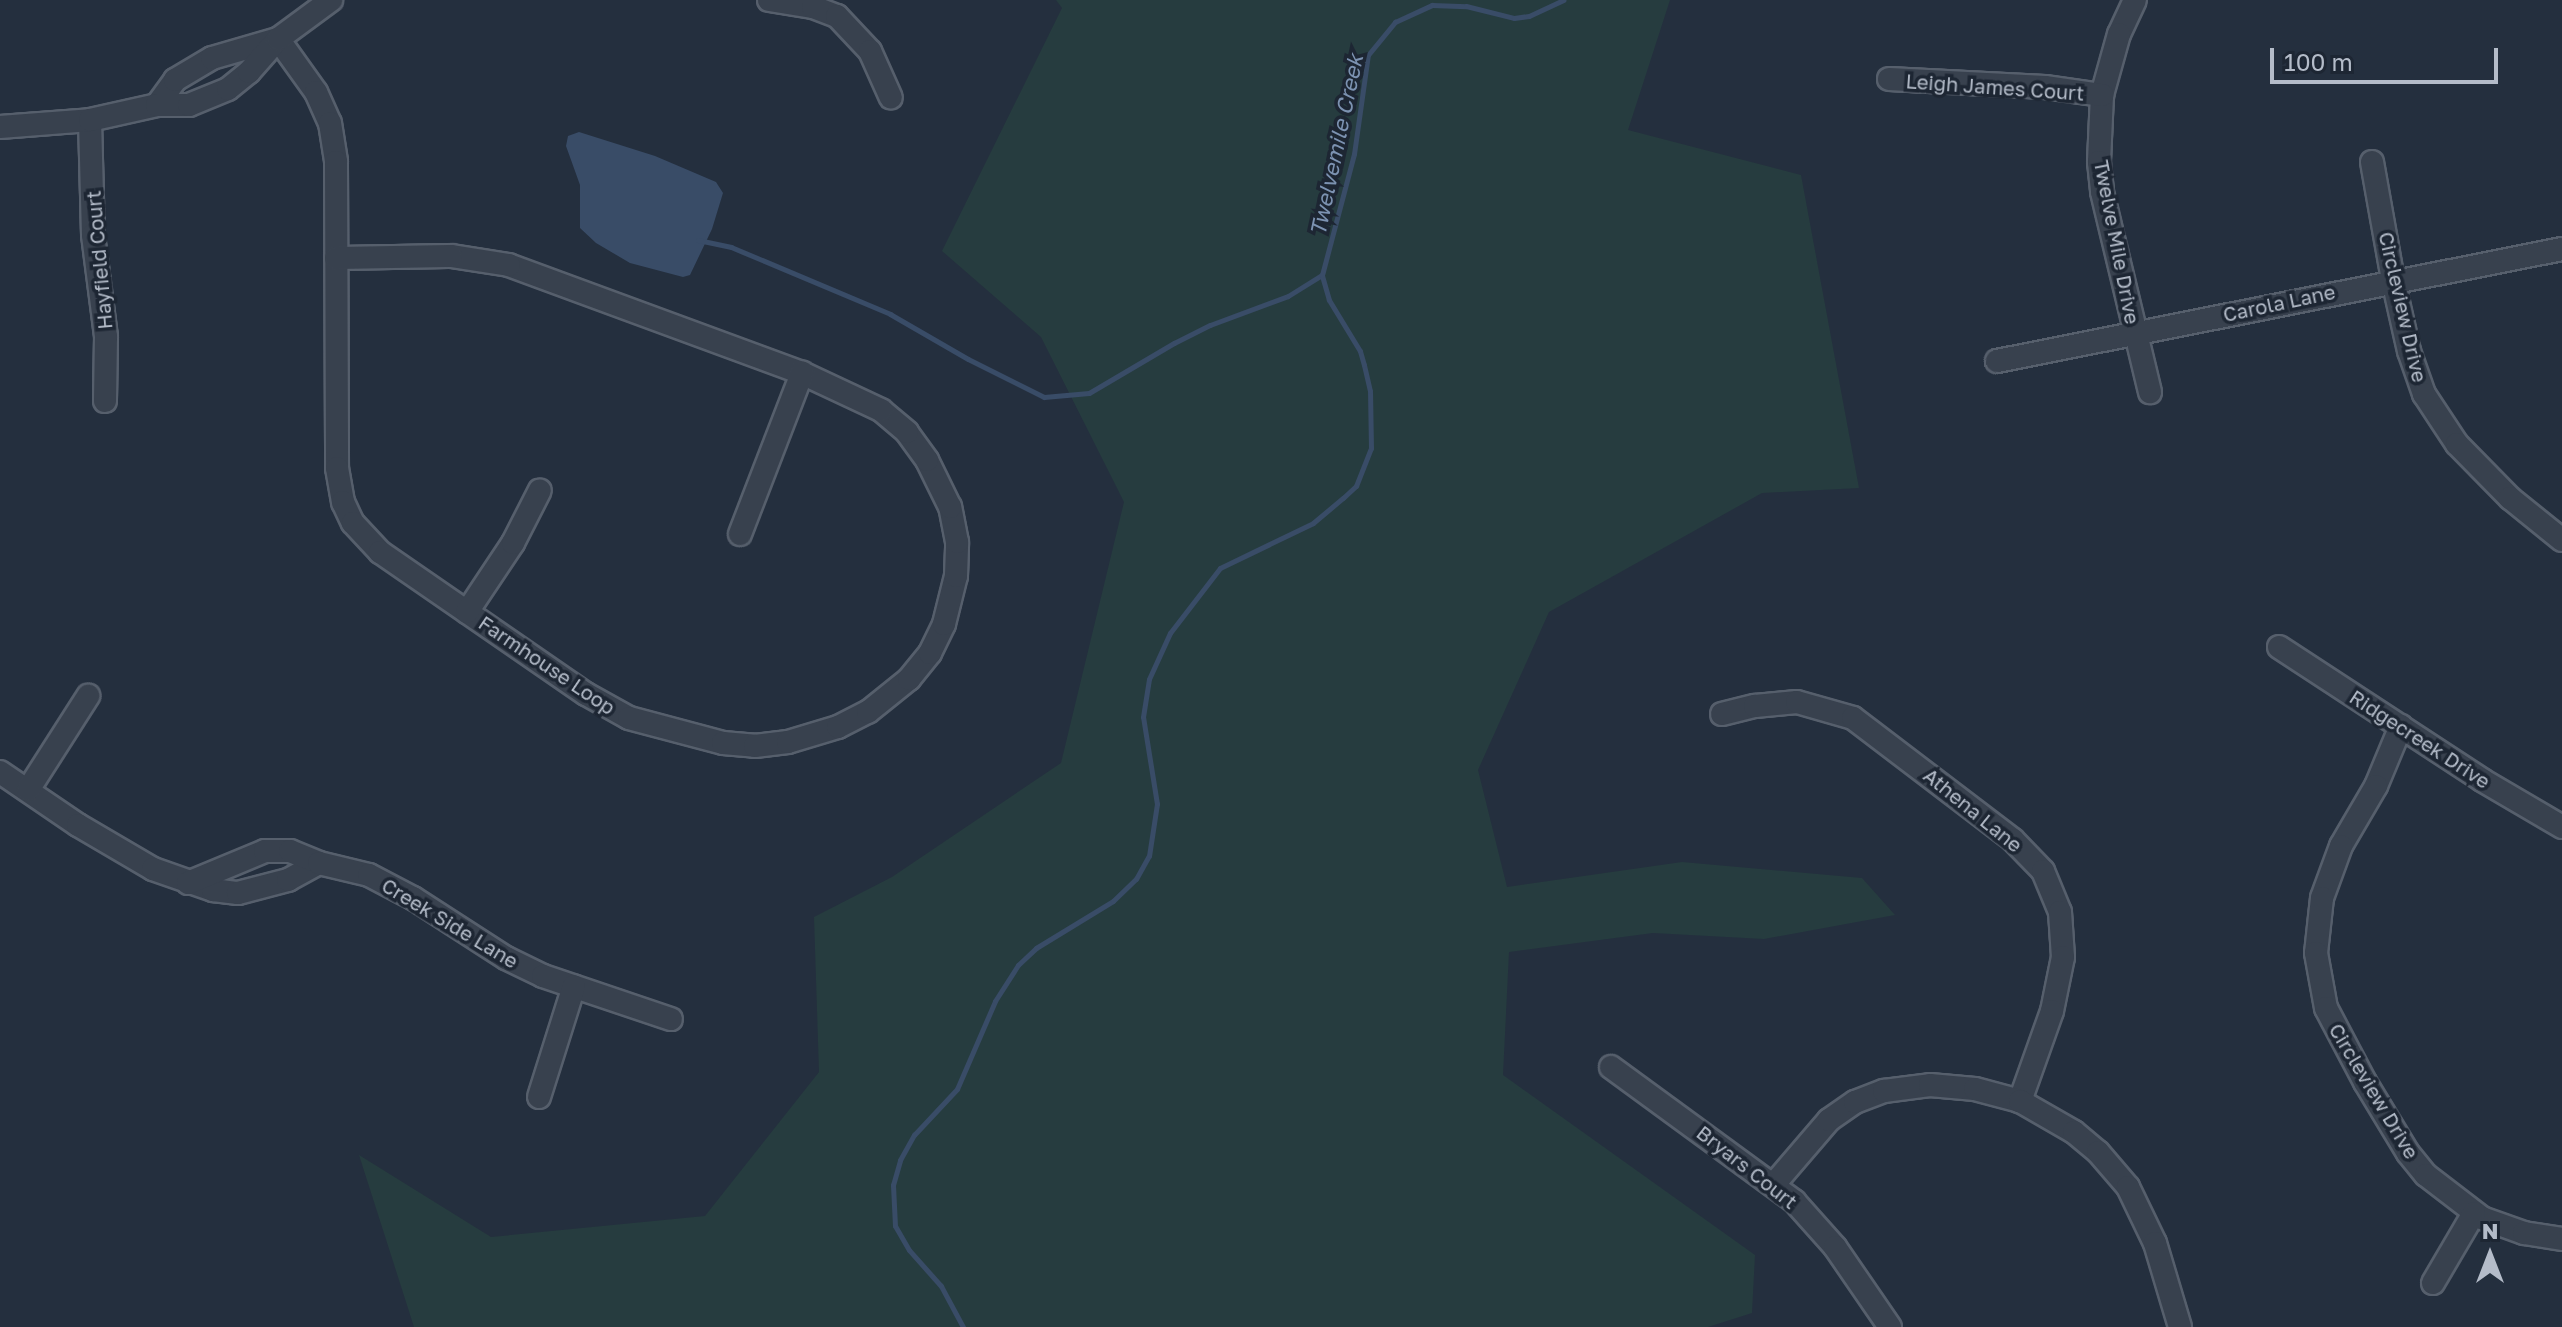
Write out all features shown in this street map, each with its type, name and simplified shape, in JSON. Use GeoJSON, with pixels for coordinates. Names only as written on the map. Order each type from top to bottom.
{"type":"FeatureCollection","features":[{"type":"Feature","properties":{"kind":"street"},"geometry":{"type":"LineString","coordinates":[[0,127],[90,120],[157,105],[189,105],[228,89],[249,72],[278,39],[331,0]]}},
{"type":"Feature","properties":{"kind":"street"},"geometry":{"type":"LineString","coordinates":[[769,0],[813,7],[837,16],[870,51],[891,98]]}},
{"type":"Feature","properties":{"kind":"street","name":"Twelve Mile Drive"},"geometry":{"type":"LineString","coordinates":[[2135,0],[2119,34],[2102,95],[2098,136],[2102,192],[2150,392]]}},
{"type":"Feature","properties":{"kind":"street"},"geometry":{"type":"LineString","coordinates":[[157,105],[175,80],[212,58],[278,39]]}},
{"type":"Feature","properties":{"kind":"street","name":"Farmhouse Loop"},"geometry":{"type":"LineString","coordinates":[[278,39],[316,92],[330,123],[336,162],[336,258],[337,468],[343,502],[353,523],[380,552],[586,694],[629,718],[723,743],[755,746],[788,742],[838,727],[868,712],[909,679],[930,653],[944,624],[953,588],[957,542],[950,507],[927,460],[907,432],[871,404],[802,373],[509,265],[451,256],[336,258]]}},
{"type":"Feature","properties":{"kind":"street","name":"Leigh James Court"},"geometry":{"type":"LineString","coordinates":[[1889,79],[2045,87],[2102,95]]}},
{"type":"Feature","properties":{"kind":"street","name":"Hayfield Court"},"geometry":{"type":"LineString","coordinates":[[90,120],[93,235],[106,337],[105,401]]}},
{"type":"Feature","properties":{"kind":"street","name":"Circleview Drive"},"geometry":{"type":"LineString","coordinates":[[2372,162],[2393,280],[2413,366],[2439,420],[2510,498],[2562,540]]}},
{"type":"Feature","properties":{"kind":"street","name":"Carola Lane"},"geometry":{"type":"LineString","coordinates":[[1997,361],[2393,280],[2562,249]]}},
{"type":"Feature","properties":{"kind":"street"},"geometry":{"type":"LineString","coordinates":[[740,534],[802,373]]}},
{"type":"Feature","properties":{"kind":"street"},"geometry":{"type":"LineString","coordinates":[[467,612],[513,543],[540,490]]}},
{"type":"Feature","properties":{"kind":"street","name":"Ridgecreek Drive"},"geometry":{"type":"LineString","coordinates":[[2279,647],[2562,827]]}},
{"type":"Feature","properties":{"kind":"street"},"geometry":{"type":"LineString","coordinates":[[28,790],[88,696]]}},
{"type":"Feature","properties":{"kind":"street","name":"Athena Lane"},"geometry":{"type":"LineString","coordinates":[[1722,714],[1755,706],[1797,702],[1853,718],[2013,840],[2043,871],[2060,912],[2063,957],[2052,1011],[2020,1101]]}},
{"type":"Feature","properties":{"kind":"street","name":"Circleview Drive"},"geometry":{"type":"LineString","coordinates":[[2401,726],[2376,786],[2330,871],[2317,925],[2318,967],[2332,1021],[2408,1153],[2426,1175],[2474,1213],[2498,1225],[2562,1239]]}},
{"type":"Feature","properties":{"kind":"street"},"geometry":{"type":"LineString","coordinates":[[0,772],[140,862],[188,883],[238,893],[288,880],[319,863]]}},
{"type":"Feature","properties":{"kind":"street","name":"Creek Side Lane"},"geometry":{"type":"LineString","coordinates":[[188,883],[265,851],[290,851],[319,863],[369,875],[413,898],[506,958],[574,986],[671,1019]]}},
{"type":"Feature","properties":{"kind":"street"},"geometry":{"type":"LineString","coordinates":[[539,1097],[574,986]]}},
{"type":"Feature","properties":{"kind":"street","name":"Bryars Court"},"geometry":{"type":"LineString","coordinates":[[1611,1067],[1775,1183],[1835,1247],[1890,1327]]}},
{"type":"Feature","properties":{"kind":"street"},"geometry":{"type":"LineString","coordinates":[[1775,1183],[1829,1120],[1855,1102],[1884,1091],[1930,1085],[1975,1089],[2020,1101],[2074,1132],[2098,1152],[2128,1187],[2155,1243],[2180,1327]]}},
{"type":"Feature","properties":{"kind":"street"},"geometry":{"type":"LineString","coordinates":[[2433,1283],[2474,1213]]}},
{"type":"Feature","properties":{"kind":"green space"},"geometry":{"type":"Polygon","coordinates":[[[1056,0],[1670,0],[1628,130],[1801,175],[1859,488],[1762,493],[1549,612],[1478,770],[1507,887],[1682,862],[1862,878],[1895,915],[1764,939],[1653,933],[1509,952],[1503,1075],[1755,1255],[1752,1313],[1708,1327],[414,1327],[359,1155],[491,1237],[705,1216],[819,1072],[814,917],[892,877],[1061,763],[1124,502],[1041,337],[942,251],[1062,8],[1056,0]]]}},
{"type":"Feature","properties":{"kind":"water"},"geometry":{"type":"Polygon","coordinates":[[[579,132],[655,156],[716,182],[723,193],[712,229],[690,275],[683,277],[630,263],[596,243],[580,228],[580,185],[566,146],[568,136],[579,132]]]}},
{"type":"Feature","properties":{"kind":"waterway","name":"Twelvemile Creek"},"geometry":{"type":"LineString","coordinates":[[963,1327],[941,1286],[909,1250],[895,1226],[893,1185],[900,1160],[914,1135],[957,1089],[995,1001],[1018,965],[1036,948],[1113,901],[1136,879],[1149,856],[1157,804],[1143,717],[1149,679],[1170,633],[1220,568],[1313,523],[1343,498],[1356,486],[1371,448],[1370,391],[1364,365],[1360,351],[1329,300],[1322,275],[1354,154],[1368,55],[1395,22],[1432,5],[1466,6],[1514,18],[1529,16],[1564,0]]}},
{"type":"Feature","properties":{"kind":"waterway"},"geometry":{"type":"LineString","coordinates":[[698,240],[731,247],[890,314],[968,359],[1044,397],[1089,393],[1174,343],[1210,325],[1288,296],[1322,275]]}}]}
